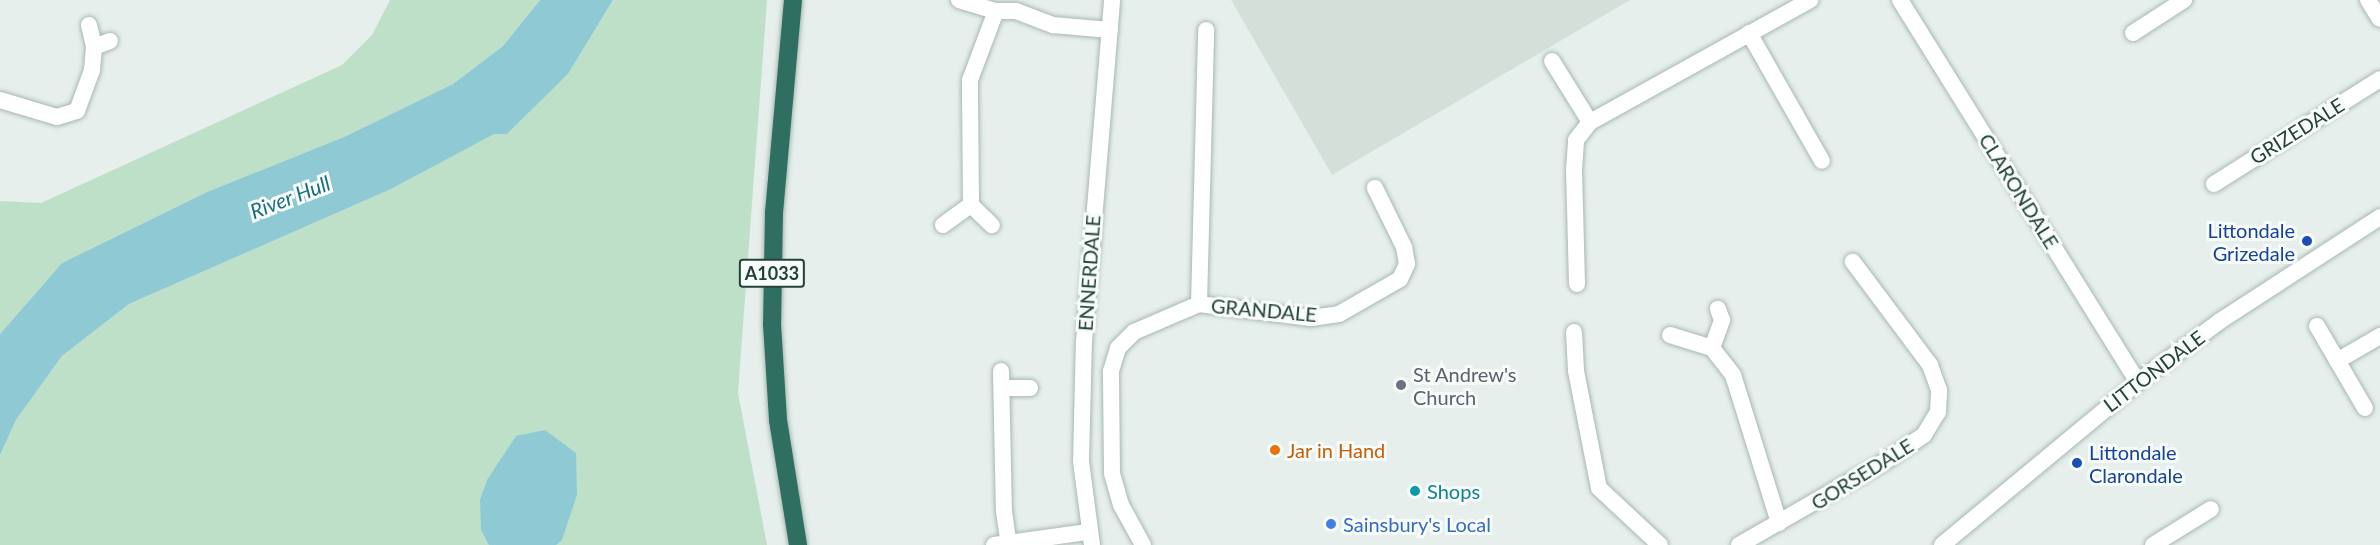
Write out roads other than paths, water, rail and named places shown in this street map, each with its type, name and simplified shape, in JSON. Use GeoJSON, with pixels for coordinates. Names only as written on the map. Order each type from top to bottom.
{"type":"FeatureCollection","features":[{"type":"Feature","properties":{"kind":"highway","name":"A1033"},"geometry":{"type":"LineString","coordinates":[[793,0],[774,213],[772,324],[778,420],[798,545]]}},
{"type":"Feature","properties":{"kind":"street"},"geometry":{"type":"LineString","coordinates":[[959,0],[996,11],[1019,6],[1053,25],[1110,30]]}},
{"type":"Feature","properties":{"kind":"street","name":"ENNERDALE"},"geometry":{"type":"LineString","coordinates":[[1090,538],[1081,461],[1084,342],[1112,0]]}},
{"type":"Feature","properties":{"kind":"street"},"geometry":{"type":"LineString","coordinates":[[1577,284],[1574,170],[1576,140],[1590,122],[1810,0]]}},
{"type":"Feature","properties":{"kind":"street","name":"CLARONDALE"},"geometry":{"type":"LineString","coordinates":[[1900,0],[2138,382]]}},
{"type":"Feature","properties":{"kind":"street"},"geometry":{"type":"LineString","coordinates":[[2133,33],[2184,0]]}},
{"type":"Feature","properties":{"kind":"street"},"geometry":{"type":"LineString","coordinates":[[2368,0],[2380,19]]}},
{"type":"Feature","properties":{"kind":"street"},"geometry":{"type":"LineString","coordinates":[[992,225],[971,205],[970,80],[996,11]]}},
{"type":"Feature","properties":{"kind":"street"},"geometry":{"type":"LineString","coordinates":[[0,100],[57,117],[77,111],[92,70],[94,47],[89,25]]}},
{"type":"Feature","properties":{"kind":"street","name":"GRANDALE"},"geometry":{"type":"LineString","coordinates":[[1198,304],[1206,30]]}},
{"type":"Feature","properties":{"kind":"street"},"geometry":{"type":"LineString","coordinates":[[1749,33],[1822,161]]}},
{"type":"Feature","properties":{"kind":"street"},"geometry":{"type":"LineString","coordinates":[[94,47],[110,41]]}},
{"type":"Feature","properties":{"kind":"street"},"geometry":{"type":"LineString","coordinates":[[1552,61],[1590,122]]}},
{"type":"Feature","properties":{"kind":"street","name":"GRIZEDALE"},"geometry":{"type":"LineString","coordinates":[[2214,184],[2380,79]]}},
{"type":"Feature","properties":{"kind":"street","name":"GRANDALE"},"geometry":{"type":"LineString","coordinates":[[1143,545],[1121,505],[1112,473],[1112,371],[1118,348],[1134,332],[1198,304],[1311,318],[1340,314],[1400,279],[1407,264],[1404,247],[1375,188]]}},
{"type":"Feature","properties":{"kind":"street"},"geometry":{"type":"LineString","coordinates":[[943,225],[971,205]]}},
{"type":"Feature","properties":{"kind":"street","name":"LITTONDALE"},"geometry":{"type":"LineString","coordinates":[[1942,545],[2138,382],[2220,321],[2380,217]]}},
{"type":"Feature","properties":{"kind":"street","name":"GORSEDALE"},"geometry":{"type":"LineString","coordinates":[[1739,545],[1817,504],[1916,440],[1938,412],[1939,390],[1930,365],[1853,262]]}},
{"type":"Feature","properties":{"kind":"street"},"geometry":{"type":"LineString","coordinates":[[1712,348],[1722,320],[1718,309]]}},
{"type":"Feature","properties":{"kind":"street"},"geometry":{"type":"LineString","coordinates":[[2317,327],[2366,408]]}},
{"type":"Feature","properties":{"kind":"street"},"geometry":{"type":"LineString","coordinates":[[1574,332],[1576,371],[1599,488],[1660,545]]}},
{"type":"Feature","properties":{"kind":"street"},"geometry":{"type":"LineString","coordinates":[[1670,335],[1712,348],[1733,375],[1779,523]]}},
{"type":"Feature","properties":{"kind":"street"},"geometry":{"type":"LineString","coordinates":[[2337,361],[2380,336]]}},
{"type":"Feature","properties":{"kind":"street"},"geometry":{"type":"LineString","coordinates":[[1001,371],[1004,511],[1001,543],[1090,538]]}},
{"type":"Feature","properties":{"kind":"street"},"geometry":{"type":"LineString","coordinates":[[1002,388],[1030,388]]}},
{"type":"Feature","properties":{"kind":"street"},"geometry":{"type":"LineString","coordinates":[[2153,545],[2211,509]]}},
{"type":"Feature","properties":{"kind":"water","name":"River Hull"},"geometry":{"type":"Polygon","coordinates":[[[540,0],[613,0],[568,74],[507,134],[494,134],[391,189],[129,304],[62,356],[16,420],[0,455],[0,334],[62,263],[207,192],[344,137],[453,84],[503,46],[540,0]]]}},
{"type":"Feature","properties":{"kind":"water"},"geometry":{"type":"Polygon","coordinates":[[[545,430],[576,453],[577,495],[562,540],[556,545],[489,545],[481,530],[480,500],[487,480],[516,436],[545,430]]]}},
{"type":"Feature","properties":{"kind":"place","name":"Littondale Grizedale"},"geometry":{"type":"Point","coordinates":[2307,241]}},
{"type":"Feature","properties":{"kind":"place","name":"St Andrew's Church"},"geometry":{"type":"Point","coordinates":[1401,385]}},
{"type":"Feature","properties":{"kind":"place","name":"Jar in Hand"},"geometry":{"type":"Point","coordinates":[1275,450]}},
{"type":"Feature","properties":{"kind":"place","name":"Littondale Clarondale"},"geometry":{"type":"Point","coordinates":[2077,463]}},
{"type":"Feature","properties":{"kind":"place","name":"Shops"},"geometry":{"type":"Point","coordinates":[1415,491]}},
{"type":"Feature","properties":{"kind":"place","name":"Sainsbury's Local"},"geometry":{"type":"Point","coordinates":[1331,524]}}]}
